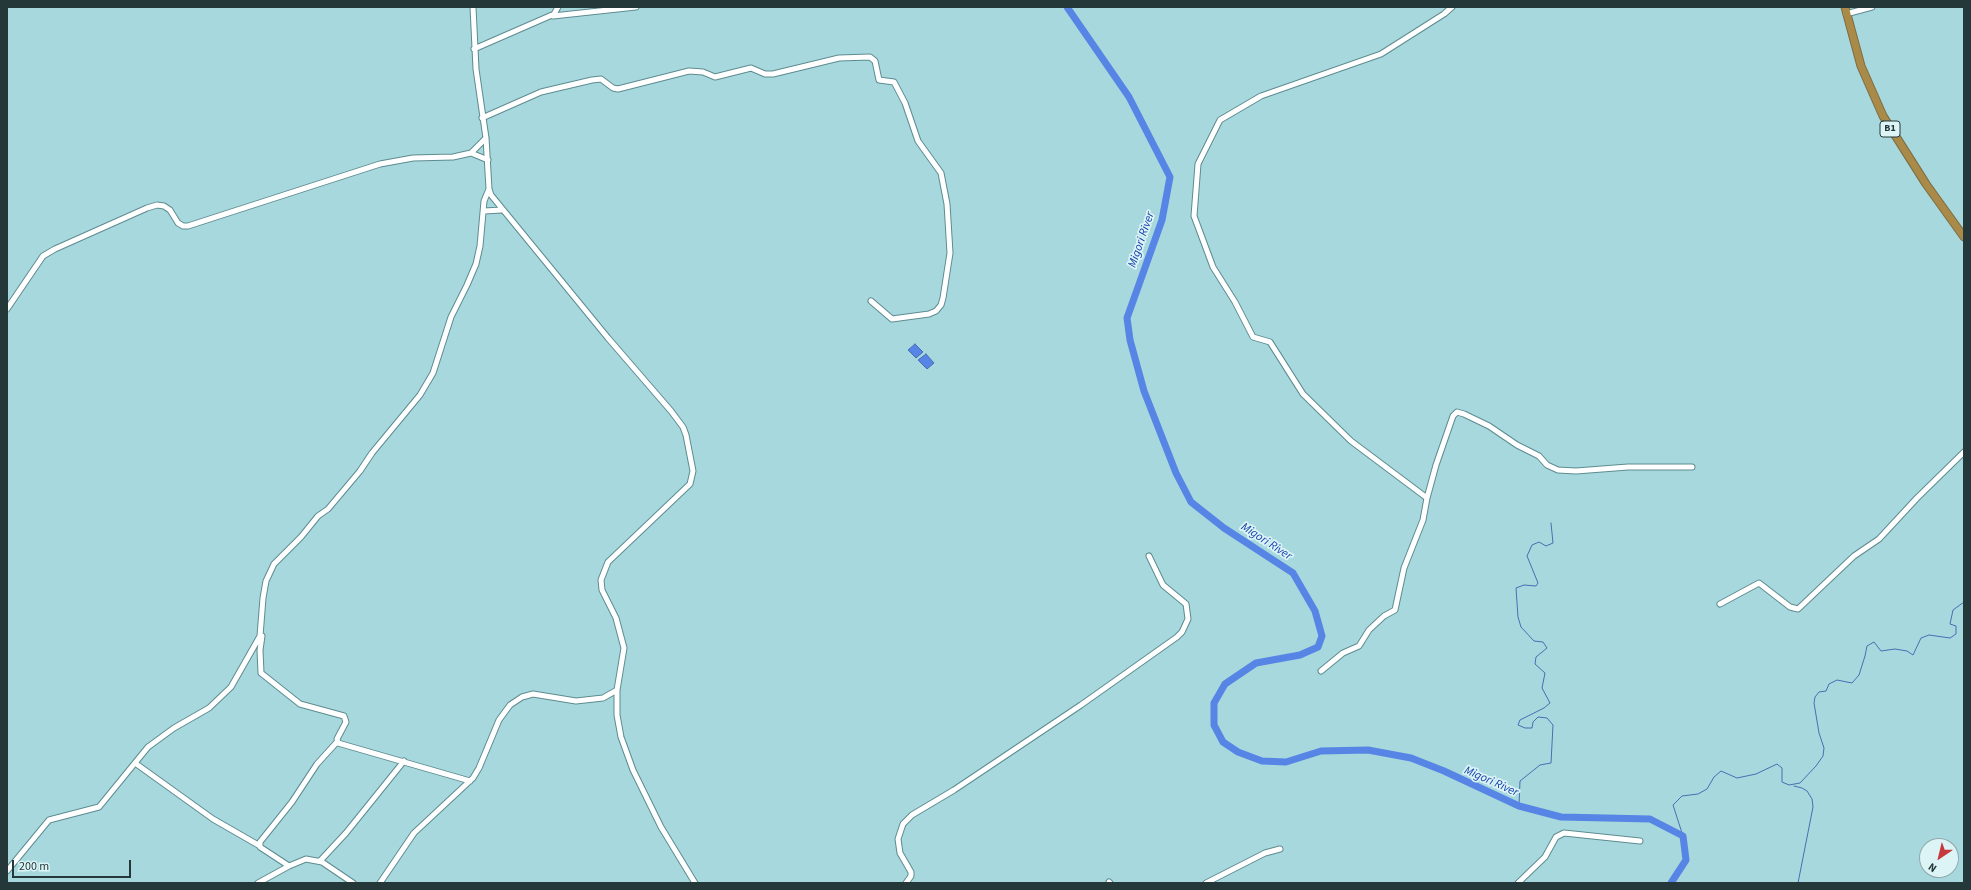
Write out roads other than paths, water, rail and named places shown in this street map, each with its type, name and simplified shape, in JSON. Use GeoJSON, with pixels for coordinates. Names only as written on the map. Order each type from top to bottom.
{"type":"FeatureCollection","features":[{"type":"Feature","properties":{"kind":"highway","name":"B1"},"geometry":{"type":"LineString","coordinates":[[1845,10],[1861,66],[1883,116],[1926,184],[1964,237]]}},
{"type":"Feature","properties":{"kind":"street"},"geometry":{"type":"LineString","coordinates":[[473,7],[474,49],[482,118],[486,138],[489,189],[494,200],[672,412],[683,427],[688,443],[693,471],[690,484],[681,495],[608,562],[602,574],[602,590],[616,618],[624,648],[616,690],[621,737],[633,770],[660,828],[695,883]]}},
{"type":"Feature","properties":{"kind":"street"},"geometry":{"type":"LineString","coordinates":[[552,15],[558,7]]}},
{"type":"Feature","properties":{"kind":"street"},"geometry":{"type":"LineString","coordinates":[[474,49],[552,15],[636,7]]}},
{"type":"Feature","properties":{"kind":"street"},"geometry":{"type":"LineString","coordinates":[[1427,498],[1351,441],[1303,394],[1270,342],[1252,337],[1235,302],[1212,267],[1194,216],[1198,164],[1220,120],[1261,96],[1381,54],[1452,7]]}},
{"type":"Feature","properties":{"kind":"street"},"geometry":{"type":"LineString","coordinates":[[1845,10],[1872,7]]}},
{"type":"Feature","properties":{"kind":"street"},"geometry":{"type":"LineString","coordinates":[[482,118],[541,92],[592,80],[601,79],[618,89],[689,71],[703,72],[714,77],[751,68],[767,74],[839,58],[872,57],[879,80],[894,82],[905,104],[918,141],[941,173],[945,183],[949,217],[950,265],[941,305],[936,311],[928,314],[892,319],[871,301]]}},
{"type":"Feature","properties":{"kind":"street"},"geometry":{"type":"LineString","coordinates":[[471,153],[486,138]]}},
{"type":"Feature","properties":{"kind":"street"},"geometry":{"type":"LineString","coordinates":[[7,309],[43,256],[55,249],[159,204],[170,210],[178,223],[188,226],[380,164],[413,158],[453,156],[471,153],[488,160]]}},
{"type":"Feature","properties":{"kind":"street"},"geometry":{"type":"LineString","coordinates":[[260,846],[262,839],[292,802],[316,764],[337,742],[346,722],[344,716],[300,704],[261,673],[260,650],[263,634],[263,598],[266,581],[274,564],[301,537],[318,516],[328,509],[360,472],[372,454],[428,383],[437,363],[451,317],[474,269],[480,246],[484,201],[489,189]]}},
{"type":"Feature","properties":{"kind":"street"},"geometry":{"type":"LineString","coordinates":[[484,211],[502,210]]}},
{"type":"Feature","properties":{"kind":"street"},"geometry":{"type":"LineString","coordinates":[[1321,671],[1343,653],[1359,646],[1369,630],[1384,616],[1395,610],[1404,568],[1423,520],[1427,498],[1453,416],[1458,412],[1489,426],[1517,445],[1540,457],[1547,465],[1558,470],[1580,471],[1628,467],[1692,467]]}},
{"type":"Feature","properties":{"kind":"street"},"geometry":{"type":"LineString","coordinates":[[1720,604],[1759,583],[1790,607],[1798,609],[1854,556],[1879,539],[1916,498],[1964,452]]}},
{"type":"Feature","properties":{"kind":"street"},"geometry":{"type":"LineString","coordinates":[[906,883],[911,876],[911,872],[900,853],[898,838],[903,824],[912,815],[954,790],[1081,705],[1182,632],[1188,619],[1186,604],[1182,599],[1168,591],[1163,585],[1149,556]]}},
{"type":"Feature","properties":{"kind":"street"},"geometry":{"type":"LineString","coordinates":[[7,871],[49,820],[99,807],[135,763],[159,738],[209,708],[226,692],[239,674],[258,640],[262,625]]}},
{"type":"Feature","properties":{"kind":"street"},"geometry":{"type":"LineString","coordinates":[[603,698],[616,690]]}},
{"type":"Feature","properties":{"kind":"street"},"geometry":{"type":"LineString","coordinates":[[380,883],[414,833],[470,781],[479,768],[498,720],[510,705],[533,694],[570,701],[603,698],[616,701]]}},
{"type":"Feature","properties":{"kind":"street"},"geometry":{"type":"LineString","coordinates":[[337,742],[470,781]]}},
{"type":"Feature","properties":{"kind":"street"},"geometry":{"type":"LineString","coordinates":[[320,861],[346,833],[404,761]]}},
{"type":"Feature","properties":{"kind":"street"},"geometry":{"type":"LineString","coordinates":[[135,763],[213,819],[260,846],[289,866]]}},
{"type":"Feature","properties":{"kind":"street"},"geometry":{"type":"LineString","coordinates":[[1518,883],[1545,857],[1556,838],[1564,833],[1640,840]]}},
{"type":"Feature","properties":{"kind":"street"},"geometry":{"type":"LineString","coordinates":[[1206,883],[1265,853],[1280,849]]}},
{"type":"Feature","properties":{"kind":"street"},"geometry":{"type":"LineString","coordinates":[[258,883],[289,866],[306,859],[320,861],[330,866],[353,883]]}},
{"type":"Feature","properties":{"kind":"water"},"geometry":{"type":"Polygon","coordinates":[[[915,344],[923,352],[916,358],[908,350],[915,344]]]}},
{"type":"Feature","properties":{"kind":"water"},"geometry":{"type":"Polygon","coordinates":[[[926,354],[934,363],[927,369],[918,360],[926,354]]]}},
{"type":"Feature","properties":{"kind":"waterway","name":"Migori River"},"geometry":{"type":"LineString","coordinates":[[1067,7],[1129,97],[1170,177],[1162,220],[1127,318],[1130,340],[1144,391],[1176,473],[1191,502],[1224,528],[1293,573],[1315,611],[1322,636],[1318,647],[1300,655],[1256,663],[1225,684],[1214,703],[1214,725],[1223,742],[1238,752],[1262,761],[1286,762],[1321,751],[1368,750],[1411,758],[1444,771],[1519,806],[1561,817],[1650,819],[1683,836],[1686,860],[1671,883]]}},
{"type":"Feature","properties":{"kind":"waterway"},"geometry":{"type":"LineString","coordinates":[[1519,806],[1520,781],[1540,765],[1551,763],[1553,725],[1547,718],[1538,717],[1533,722],[1532,728],[1525,728],[1518,725],[1520,720],[1544,708],[1550,703],[1542,688],[1545,673],[1535,664],[1536,657],[1547,648],[1543,642],[1534,641],[1521,627],[1518,617],[1516,588],[1524,585],[1536,586],[1538,583],[1527,556],[1532,545],[1539,542],[1546,546],[1553,543],[1551,523]]}},
{"type":"Feature","properties":{"kind":"waterway"},"geometry":{"type":"LineString","coordinates":[[1683,836],[1673,805],[1682,796],[1698,794],[1707,789],[1714,777],[1721,771],[1737,778],[1756,774],[1777,764],[1782,768],[1782,782],[1789,785],[1800,783],[1823,756],[1824,748],[1819,733],[1814,703],[1815,697],[1819,692],[1826,691],[1829,684],[1837,680],[1852,683],[1859,675],[1867,646],[1874,642],[1881,651],[1895,649],[1907,651],[1913,655],[1921,638],[1929,635],[1950,638],[1956,634],[1956,626],[1950,624],[1953,610],[1964,602]]}},
{"type":"Feature","properties":{"kind":"waterway"},"geometry":{"type":"LineString","coordinates":[[1794,786],[1807,791],[1812,799],[1813,807],[1798,883]]}}]}
